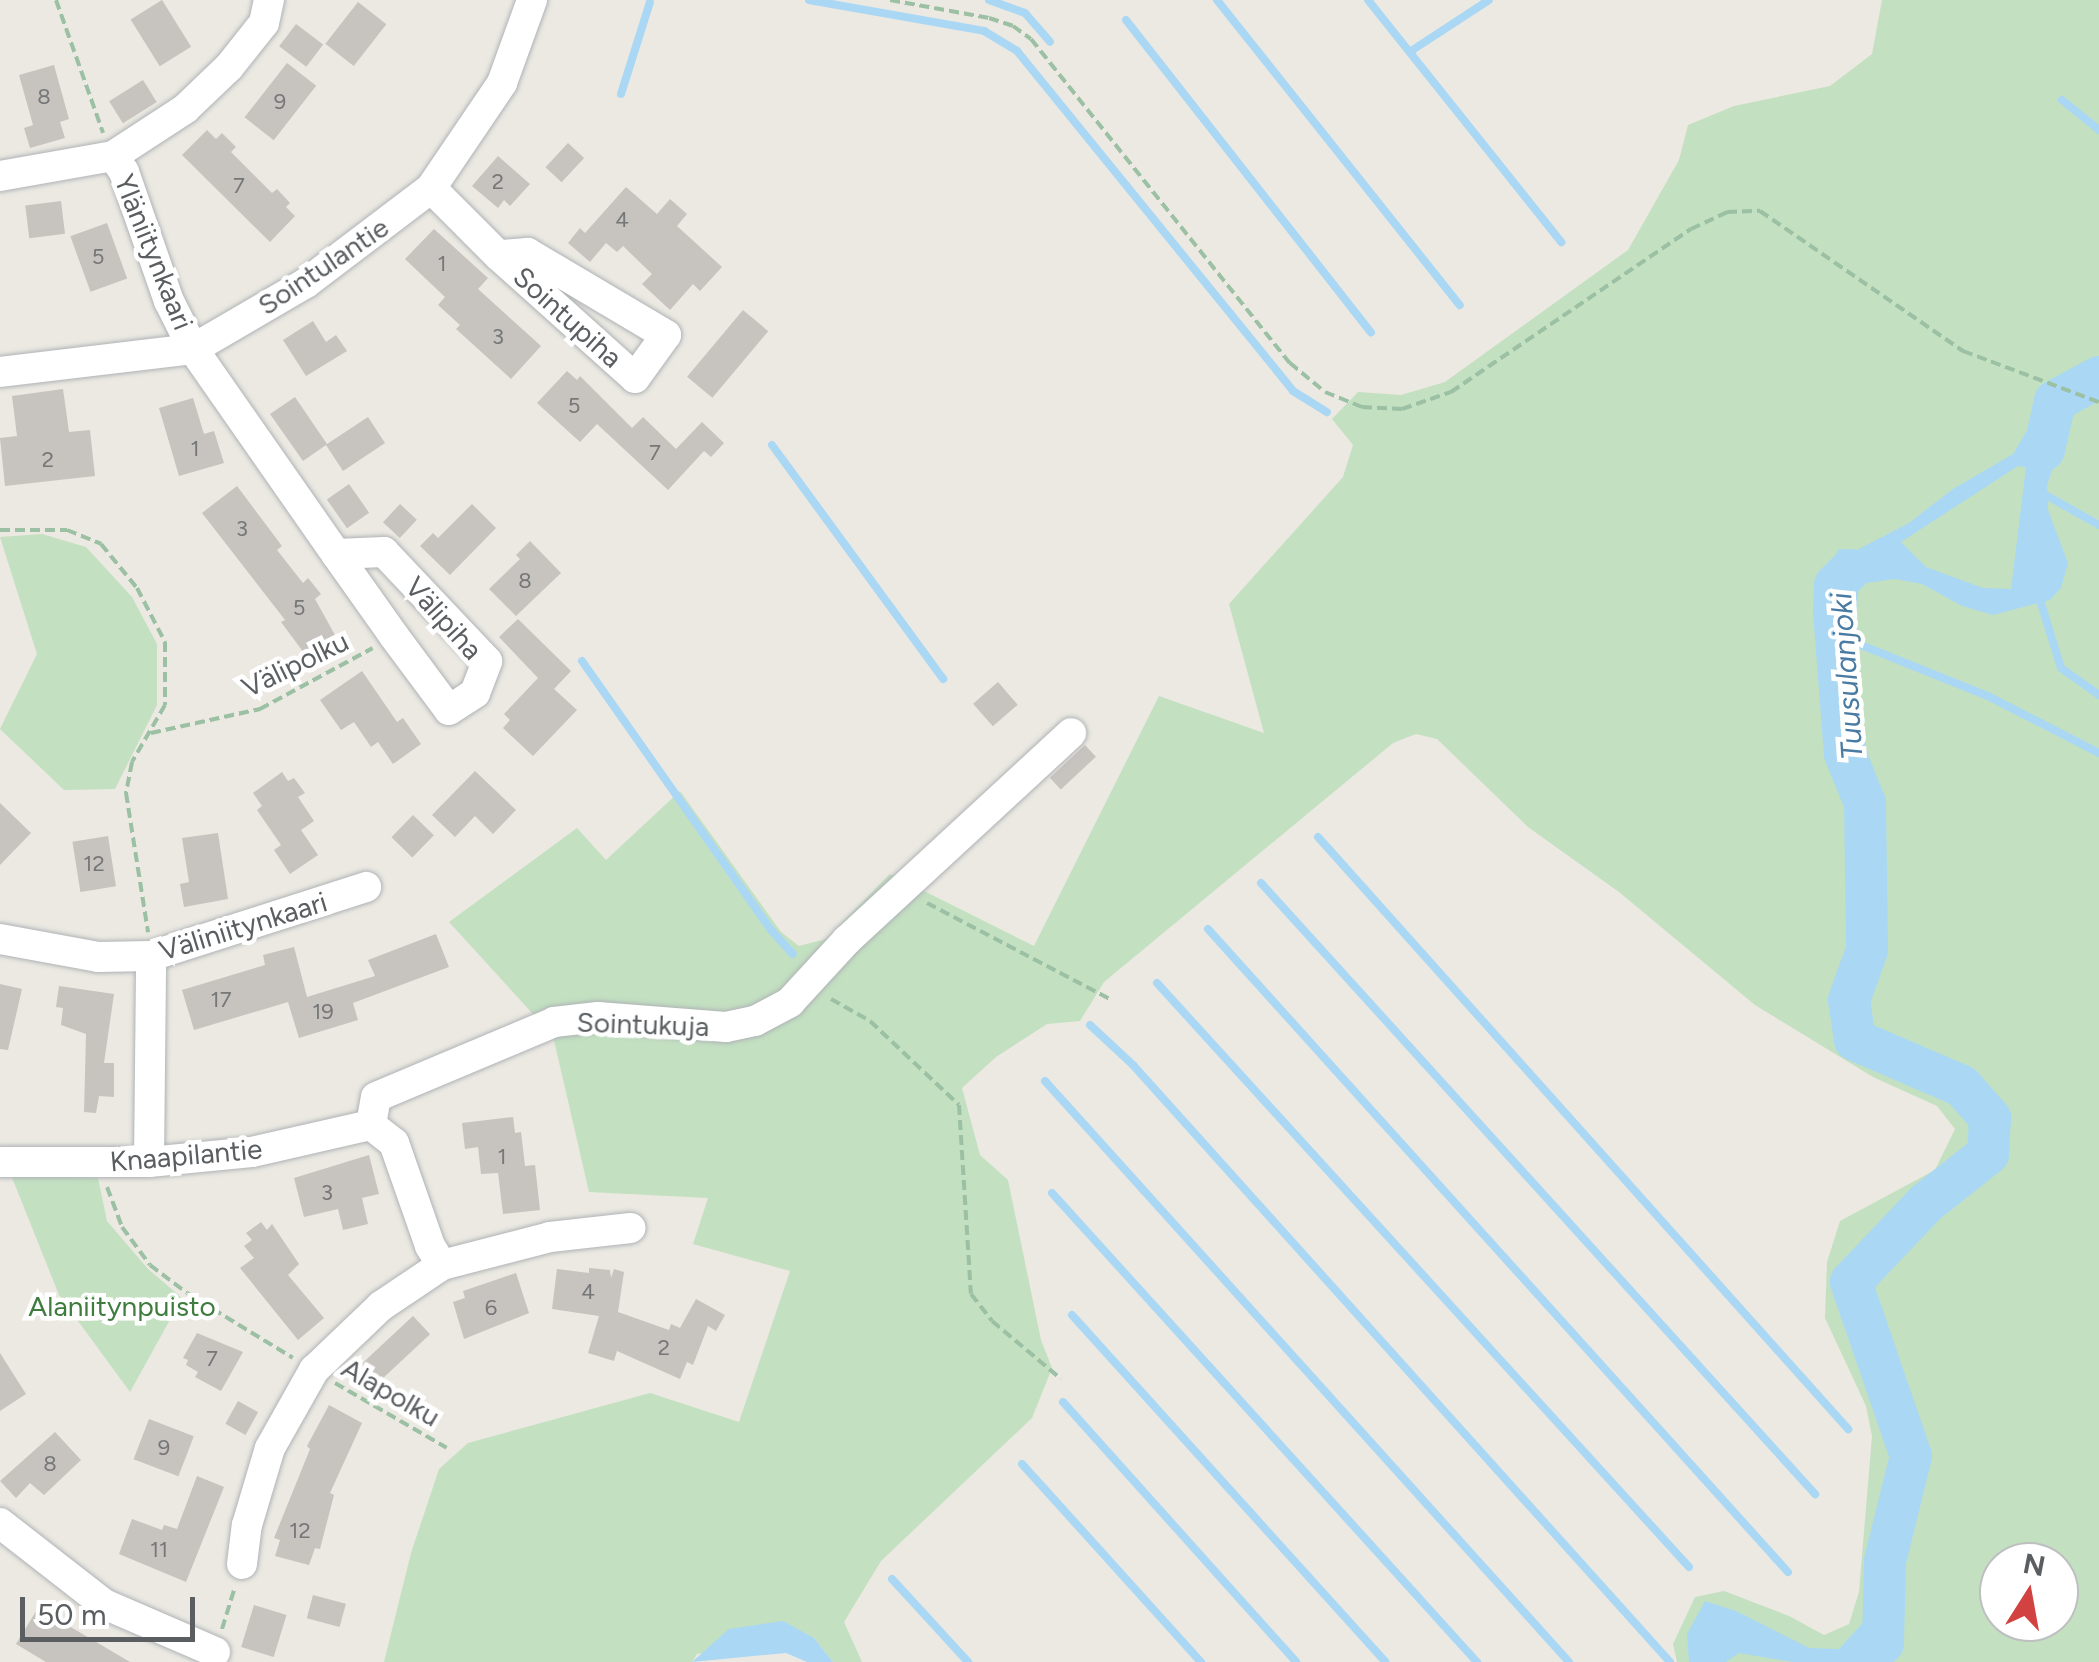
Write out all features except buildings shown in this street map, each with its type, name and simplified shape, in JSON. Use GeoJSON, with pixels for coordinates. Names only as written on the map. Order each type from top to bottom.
{"type":"FeatureCollection","features":[{"type":"Feature","properties":{"kind":"street","name":"Yläniitynkaari"},"geometry":{"type":"LineString","coordinates":[[0,176],[114,156],[185,109],[229,67],[264,23],[269,0]]}},
{"type":"Feature","properties":{"kind":"street","name":"Sointulantie"},"geometry":{"type":"LineString","coordinates":[[0,372],[193,348],[306,283],[430,188],[502,83],[532,0]]}},
{"type":"Feature","properties":{"kind":"street","name":"Yläniitynkaari"},"geometry":{"type":"LineString","coordinates":[[114,156],[124,172],[169,301],[193,348]]}},
{"type":"Feature","properties":{"kind":"street","name":"Sointupiha"},"geometry":{"type":"LineString","coordinates":[[430,188],[498,254],[635,378],[666,335],[528,253],[498,254]]}},
{"type":"Feature","properties":{"kind":"street","name":"Välipiha"},"geometry":{"type":"LineString","coordinates":[[193,348],[336,554],[449,710],[474,693],[487,661],[384,552],[336,554]]}},
{"type":"Feature","properties":{"kind":"street","name":"Sointukuja"},"geometry":{"type":"LineString","coordinates":[[370,1125],[376,1098],[554,1022],[598,1017],[726,1028],[755,1021],[802,992],[847,940],[1070,732]]}},
{"type":"Feature","properties":{"kind":"street","name":"Väliniitynkaari"},"geometry":{"type":"LineString","coordinates":[[0,940],[98,957],[152,956],[366,887]]}},
{"type":"Feature","properties":{"kind":"street"},"geometry":{"type":"LineString","coordinates":[[149,1162],[152,956]]}},
{"type":"Feature","properties":{"kind":"street"},"geometry":{"type":"LineString","coordinates":[[370,1125],[394,1143],[430,1246],[442,1265]]}},
{"type":"Feature","properties":{"kind":"street","name":"Knaapilantie"},"geometry":{"type":"LineString","coordinates":[[0,1162],[102,1164],[252,1152],[370,1125]]}},
{"type":"Feature","properties":{"kind":"street"},"geometry":{"type":"LineString","coordinates":[[242,1564],[247,1525],[270,1448],[314,1370],[381,1306],[442,1265],[550,1237],[630,1228]]}},
{"type":"Feature","properties":{"kind":"street"},"geometry":{"type":"LineString","coordinates":[[0,1523],[104,1604],[215,1652]]}},
{"type":"Feature","properties":{"kind":"path"},"geometry":{"type":"LineString","coordinates":[[56,0],[114,156]]}},
{"type":"Feature","properties":{"kind":"path"},"geometry":{"type":"LineString","coordinates":[[890,0],[989,18],[1013,26],[1030,39],[1290,364],[1326,392],[1362,406],[1402,409],[1451,392],[1692,229],[1727,212],[1760,211],[1963,351],[2099,402]]}},
{"type":"Feature","properties":{"kind":"path"},"geometry":{"type":"LineString","coordinates":[[0,530],[68,530],[101,544],[137,588],[166,642],[165,705],[132,762],[126,793],[152,956]]}},
{"type":"Feature","properties":{"kind":"path","name":"Välipolku"},"geometry":{"type":"LineString","coordinates":[[150,733],[260,709],[394,636]]}},
{"type":"Feature","properties":{"kind":"path"},"geometry":{"type":"LineString","coordinates":[[900,890],[1110,1000]]}},
{"type":"Feature","properties":{"kind":"path"},"geometry":{"type":"LineString","coordinates":[[802,992],[833,999],[870,1021],[960,1104],[970,1294],[992,1321],[1061,1379]]}},
{"type":"Feature","properties":{"kind":"path","name":"Alapolku"},"geometry":{"type":"LineString","coordinates":[[102,1164],[109,1200],[122,1227],[150,1264],[186,1293],[448,1448]]}},
{"type":"Feature","properties":{"kind":"path"},"geometry":{"type":"LineString","coordinates":[[215,1652],[242,1564]]}},
{"type":"Feature","properties":{"kind":"green space"},"geometry":{"type":"Polygon","coordinates":[[[1882,0],[2099,0],[2099,1662],[1677,1662],[1673,1644],[1695,1597],[1724,1591],[1789,1616],[1824,1635],[1849,1624],[1859,1592],[1872,1436],[1866,1406],[1825,1318],[1827,1262],[1840,1221],[1935,1170],[1955,1129],[1937,1106],[1873,1077],[1755,1005],[1619,892],[1528,827],[1437,739],[1416,734],[1393,743],[1104,982],[1080,1021],[1047,1024],[996,1057],[962,1088],[980,1155],[1008,1180],[1041,1340],[1052,1368],[1032,1418],[881,1561],[844,1622],[862,1662],[833,1662],[814,1638],[697,1654],[692,1662],[384,1662],[411,1553],[439,1469],[468,1443],[650,1393],[739,1422],[790,1271],[693,1244],[708,1198],[589,1192],[553,1036],[449,922],[577,828],[606,860],[680,791],[781,932],[799,946],[826,939],[890,874],[1034,946],[1159,696],[1264,733],[1229,604],[1343,477],[1353,445],[1332,419],[1358,392],[1401,395],[1445,382],[1628,250],[1679,160],[1688,125],[1734,106],[1830,86],[1872,54],[1882,0]]]}},
{"type":"Feature","properties":{"kind":"green space"},"geometry":{"type":"Polygon","coordinates":[[[42,534],[86,547],[132,597],[157,644],[157,705],[115,789],[64,790],[0,729],[37,654],[0,537],[42,534]]]}},
{"type":"Feature","properties":{"kind":"green space","name":"Alaniitynpuisto"},"geometry":{"type":"Polygon","coordinates":[[[11,1175],[98,1178],[107,1221],[148,1269],[182,1298],[130,1392],[59,1295],[11,1175]]]}},
{"type":"Feature","properties":{"kind":"water"},"geometry":{"type":"Polygon","coordinates":[[[2050,392],[2075,405],[2047,485],[2048,510],[2068,563],[2061,588],[2050,600],[1993,615],[1962,606],[1922,584],[1895,579],[1859,584],[1855,624],[1820,620],[1832,561],[1839,549],[1855,551],[1909,523],[1953,489],[2013,454],[2050,392]],[[2018,466],[1901,542],[1926,567],[1983,588],[2011,589],[2026,467],[2018,466]]]}},
{"type":"Feature","properties":{"kind":"water"},"geometry":{"type":"Polygon","coordinates":[[[1878,1578],[1890,1583],[1899,1613],[1899,1635],[1888,1662],[1792,1662],[1739,1653],[1726,1662],[1689,1662],[1687,1634],[1705,1601],[1736,1611],[1809,1648],[1839,1649],[1869,1616],[1878,1578]]]}},
{"type":"Feature","properties":{"kind":"water"},"geometry":{"type":"Polygon","coordinates":[[[783,1621],[814,1638],[833,1662],[807,1662],[786,1653],[692,1662],[729,1629],[783,1621]]]}},
{"type":"Feature","properties":{"kind":"waterway"},"geometry":{"type":"LineString","coordinates":[[809,0],[984,31],[1017,51],[1293,391],[1327,412]]}},
{"type":"Feature","properties":{"kind":"waterway"},"geometry":{"type":"LineString","coordinates":[[989,0],[1025,13],[1050,42]]}},
{"type":"Feature","properties":{"kind":"waterway"},"geometry":{"type":"LineString","coordinates":[[1217,0],[1460,305]]}},
{"type":"Feature","properties":{"kind":"waterway"},"geometry":{"type":"LineString","coordinates":[[1368,0],[1561,242]]}},
{"type":"Feature","properties":{"kind":"waterway"},"geometry":{"type":"LineString","coordinates":[[1411,51],[1489,0]]}},
{"type":"Feature","properties":{"kind":"waterway"},"geometry":{"type":"LineString","coordinates":[[621,94],[650,2]]}},
{"type":"Feature","properties":{"kind":"waterway"},"geometry":{"type":"LineString","coordinates":[[1126,20],[1371,332]]}},
{"type":"Feature","properties":{"kind":"waterway"},"geometry":{"type":"LineString","coordinates":[[2062,100],[2099,130]]}},
{"type":"Feature","properties":{"kind":"waterway","name":"Tuusulanjoki"},"geometry":{"type":"LineString","coordinates":[[2044,450],[2055,401],[2099,377]]}},
{"type":"Feature","properties":{"kind":"waterway"},"geometry":{"type":"LineString","coordinates":[[772,445],[943,679]]}},
{"type":"Feature","properties":{"kind":"waterway"},"geometry":{"type":"LineString","coordinates":[[2042,493],[2099,525]]}},
{"type":"Feature","properties":{"kind":"waterway","name":"Tuusulanjoki"},"geometry":{"type":"LineString","coordinates":[[1850,570],[1835,585],[1834,612],[1845,754],[1865,803],[1867,950],[1849,1000],[1855,1040],[1962,1086],[1990,1118],[1988,1154],[1926,1203],[1851,1282],[1911,1456],[1885,1561],[1883,1643],[1863,1662]]}},
{"type":"Feature","properties":{"kind":"waterway"},"geometry":{"type":"LineString","coordinates":[[2039,597],[2061,668],[2099,695]]}},
{"type":"Feature","properties":{"kind":"waterway"},"geometry":{"type":"LineString","coordinates":[[1836,635],[1988,696],[2099,753]]}},
{"type":"Feature","properties":{"kind":"waterway"},"geometry":{"type":"LineString","coordinates":[[582,661],[772,931],[793,954]]}},
{"type":"Feature","properties":{"kind":"waterway"},"geometry":{"type":"LineString","coordinates":[[1318,837],[1848,1429]]}},
{"type":"Feature","properties":{"kind":"waterway"},"geometry":{"type":"LineString","coordinates":[[1261,883],[1815,1494]]}},
{"type":"Feature","properties":{"kind":"waterway"},"geometry":{"type":"LineString","coordinates":[[1208,929],[1788,1572]]}},
{"type":"Feature","properties":{"kind":"waterway"},"geometry":{"type":"LineString","coordinates":[[1157,983],[1689,1567]]}},
{"type":"Feature","properties":{"kind":"waterway"},"geometry":{"type":"LineString","coordinates":[[1090,1025],[1133,1065],[1670,1662]]}},
{"type":"Feature","properties":{"kind":"waterway"},"geometry":{"type":"LineString","coordinates":[[1045,1081],[1569,1662]]}},
{"type":"Feature","properties":{"kind":"waterway"},"geometry":{"type":"LineString","coordinates":[[1052,1193],[1477,1662]]}},
{"type":"Feature","properties":{"kind":"waterway"},"geometry":{"type":"LineString","coordinates":[[1072,1315],[1385,1662]]}},
{"type":"Feature","properties":{"kind":"waterway"},"geometry":{"type":"LineString","coordinates":[[1063,1402],[1296,1662]]}},
{"type":"Feature","properties":{"kind":"waterway"},"geometry":{"type":"LineString","coordinates":[[1022,1464],[1201,1662]]}},
{"type":"Feature","properties":{"kind":"waterway"},"geometry":{"type":"LineString","coordinates":[[892,1579],[968,1662]]}}]}
